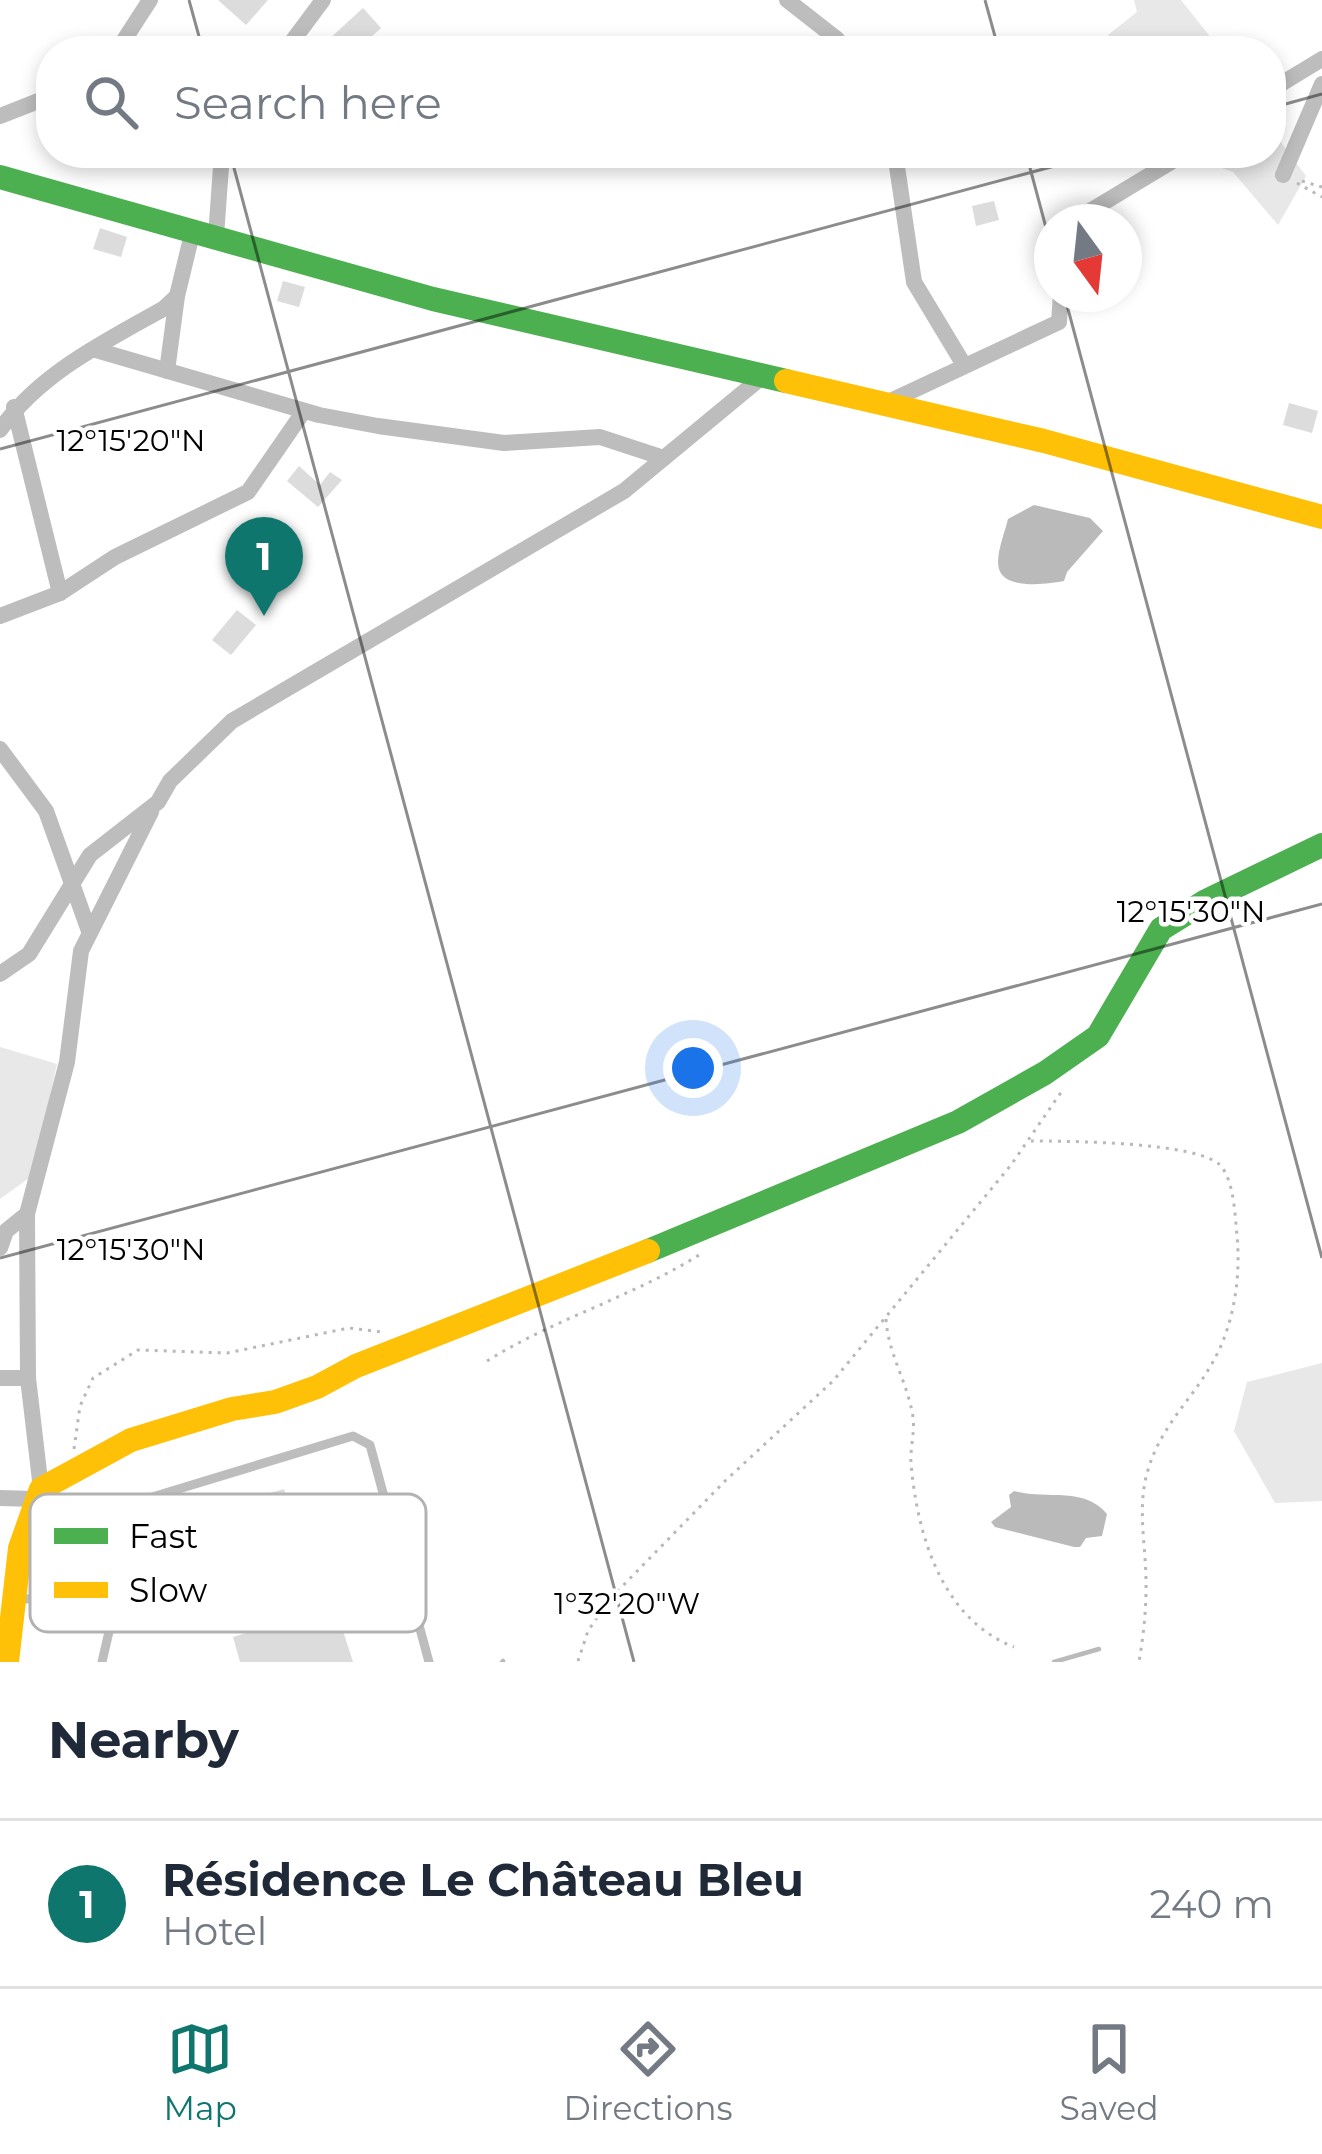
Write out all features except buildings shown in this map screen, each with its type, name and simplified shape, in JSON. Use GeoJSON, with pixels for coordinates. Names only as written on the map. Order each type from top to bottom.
{"type":"FeatureCollection","features":[{"type":"Feature","properties":{"kind":"street"},"geometry":{"type":"LineString","coordinates":[[127,36],[150,0]]}},
{"type":"Feature","properties":{"kind":"street"},"geometry":{"type":"LineString","coordinates":[[296,36],[323,0]]}},
{"type":"Feature","properties":{"kind":"street"},"geometry":{"type":"LineString","coordinates":[[787,0],[833,36]]}},
{"type":"Feature","properties":{"kind":"street"},"geometry":{"type":"LineString","coordinates":[[1286,80],[1322,59]]}},
{"type":"Feature","properties":{"kind":"street"},"geometry":{"type":"LineString","coordinates":[[1286,167],[1322,84]]}},
{"type":"Feature","properties":{"kind":"street"},"geometry":{"type":"LineString","coordinates":[[0,116],[36,102]]}},
{"type":"Feature","properties":{"kind":"street"},"geometry":{"type":"LineString","coordinates":[[167,370],[177,296],[205,233],[220,168]]}},
{"type":"Feature","properties":{"kind":"street"},"geometry":{"type":"LineString","coordinates":[[897,168],[914,282],[964,365]]}},
{"type":"Feature","properties":{"kind":"street"},"geometry":{"type":"LineString","coordinates":[[1102,204],[1161,168]]}},
{"type":"Feature","properties":{"kind":"street"},"geometry":{"type":"LineString","coordinates":[[1282,175],[1286,168]]}},
{"type":"Feature","properties":{"kind":"street"},"geometry":{"type":"LineString","coordinates":[[0,178],[433,299],[1045,441],[1322,517]]}},
{"type":"Feature","properties":{"kind":"street"},"geometry":{"type":"LineString","coordinates":[[0,430],[14,407],[47,379],[177,296]]}},
{"type":"Feature","properties":{"kind":"street"},"geometry":{"type":"LineString","coordinates":[[881,405],[1059,322],[1060,312]]}},
{"type":"Feature","properties":{"kind":"street"},"geometry":{"type":"LineString","coordinates":[[96,350],[304,411],[378,426],[504,443],[601,437],[664,458]]}},
{"type":"Feature","properties":{"kind":"street"},"geometry":{"type":"LineString","coordinates":[[762,377],[624,491],[232,721],[170,781],[81,951],[67,1061],[27,1214],[28,1378],[38,1494],[130,1440],[216,1413],[275,1402],[746,1213],[958,1122],[1045,1073],[1097,1036],[1161,929],[1206,901],[1322,845]]}},
{"type":"Feature","properties":{"kind":"street"},"geometry":{"type":"LineString","coordinates":[[14,407],[60,593]]}},
{"type":"Feature","properties":{"kind":"street"},"geometry":{"type":"LineString","coordinates":[[0,616],[60,593],[115,557],[248,492],[304,411]]}},
{"type":"Feature","properties":{"kind":"street"},"geometry":{"type":"LineString","coordinates":[[0,749],[46,811],[88,931]]}},
{"type":"Feature","properties":{"kind":"street"},"geometry":{"type":"LineString","coordinates":[[0,974],[29,954],[90,855],[158,802]]}},
{"type":"Feature","properties":{"kind":"street"},"geometry":{"type":"LineString","coordinates":[[0,1248],[6,1231],[27,1214]]}},
{"type":"Feature","properties":{"kind":"street"},"geometry":{"type":"LineString","coordinates":[[0,1378],[28,1378]]}},
{"type":"Feature","properties":{"kind":"street"},"geometry":{"type":"LineString","coordinates":[[0,1498],[30,1495]]}},
{"type":"Feature","properties":{"kind":"street"},"geometry":{"type":"LineString","coordinates":[[7,1662],[30,1531]]}},
{"type":"Feature","properties":{"kind":"lane"},"geometry":{"type":"LineString","coordinates":[[165,1494],[352,1436],[370,1444],[384,1494]]}},
{"type":"Feature","properties":{"kind":"lane"},"geometry":{"type":"LineString","coordinates":[[15,1599],[30,1599]]}},
{"type":"Feature","properties":{"kind":"lane"},"geometry":{"type":"LineString","coordinates":[[102,1662],[109,1632]]}},
{"type":"Feature","properties":{"kind":"lane"},"geometry":{"type":"LineString","coordinates":[[421,1632],[429,1662]]}},
{"type":"Feature","properties":{"kind":"path"},"geometry":{"type":"LineString","coordinates":[[1282,175],[1322,187]]}},
{"type":"Feature","properties":{"kind":"path"},"geometry":{"type":"LineString","coordinates":[[1282,175],[1322,197]]}},
{"type":"Feature","properties":{"kind":"path"},"geometry":{"type":"LineString","coordinates":[[578,1661],[588,1631],[608,1601],[725,1481],[833,1382],[1029,1141],[1072,1074]]}},
{"type":"Feature","properties":{"kind":"path"},"geometry":{"type":"LineString","coordinates":[[1029,1141],[1199,1153],[1218,1163],[1227,1177],[1240,1260],[1228,1326],[1213,1362],[1172,1416],[1148,1468],[1141,1505],[1146,1589],[1139,1662]]}},
{"type":"Feature","properties":{"kind":"path"},"geometry":{"type":"LineString","coordinates":[[487,1361],[707,1250]]}},
{"type":"Feature","properties":{"kind":"path"},"geometry":{"type":"LineString","coordinates":[[886,1317],[889,1349],[913,1417],[910,1460],[926,1549],[965,1615],[981,1632],[1014,1647]]}},
{"type":"Feature","properties":{"kind":"path"},"geometry":{"type":"LineString","coordinates":[[86,1467],[73,1457],[85,1393],[93,1378],[138,1350],[227,1353],[349,1328],[417,1342]]}},
{"type":"Feature","properties":{"kind":"shaded area"},"geometry":{"type":"Polygon","coordinates":[[[1134,0],[1181,0],[1210,36],[1109,36],[1137,12],[1134,0]]]}},
{"type":"Feature","properties":{"kind":"shaded area"},"geometry":{"type":"Polygon","coordinates":[[[1286,149],[1306,176],[1278,225],[1233,172],[1222,168],[1286,168],[1286,149]]]}},
{"type":"Feature","properties":{"kind":"shaded area"},"geometry":{"type":"Polygon","coordinates":[[[1034,505],[1090,518],[1103,531],[1064,581],[1018,583],[999,569],[1008,519],[1034,505]]]}},
{"type":"Feature","properties":{"kind":"shaded area"},"geometry":{"type":"Polygon","coordinates":[[[0,1047],[57,1064],[32,1176],[0,1199],[0,1047]]]}},
{"type":"Feature","properties":{"kind":"shaded area"},"geometry":{"type":"Polygon","coordinates":[[[1322,1363],[1322,1501],[1275,1503],[1234,1431],[1247,1382],[1322,1363]]]}},
{"type":"Feature","properties":{"kind":"shaded area"},"geometry":{"type":"Polygon","coordinates":[[[1014,1491],[1076,1497],[1098,1505],[1107,1514],[1102,1536],[1086,1538],[1074,1547],[995,1527],[991,1522],[1011,1507],[1009,1495],[1014,1491]]]}},
{"type":"Feature","properties":{"kind":"waterway"},"geometry":{"type":"LineString","coordinates":[[1054,1662],[1099,1649]]}},
{"type":"Feature","properties":{"kind":"traffic: fast"},"geometry":{"type":"LineString","coordinates":[[0,177],[433,299],[786,381]]}},
{"type":"Feature","properties":{"kind":"traffic: fast"},"geometry":{"type":"LineString","coordinates":[[648,1251],[958,1122],[1045,1073],[1098,1036],[1161,929],[1206,901],[1322,845]]}},
{"type":"Feature","properties":{"kind":"traffic: slow"},"geometry":{"type":"LineString","coordinates":[[786,381],[1044,441],[1322,517]]}},
{"type":"Feature","properties":{"kind":"traffic: slow"},"geometry":{"type":"LineString","coordinates":[[39,1494],[131,1440],[317,1387],[356,1366],[648,1251]]}},
{"type":"Feature","properties":{"kind":"traffic: slow"},"geometry":{"type":"LineString","coordinates":[[7,1662],[20,1548],[30,1520]]}},
{"type":"Feature","properties":{"kind":"place","name":"Résidence Le Château Bleu"},"geometry":{"type":"Point","coordinates":[264,616]}}]}
